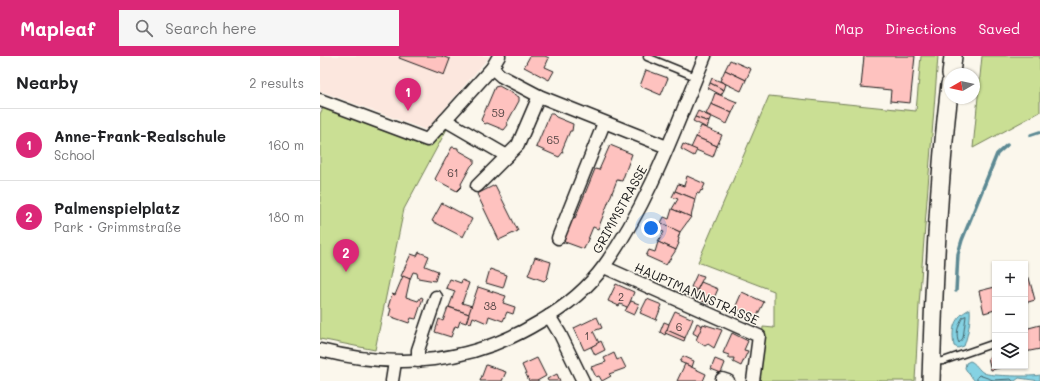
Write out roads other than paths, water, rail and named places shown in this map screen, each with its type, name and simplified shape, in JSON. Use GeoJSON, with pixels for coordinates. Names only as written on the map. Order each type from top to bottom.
{"type":"FeatureCollection","features":[{"type":"Feature","properties":{"kind":"main road"},"geometry":{"type":"LineString","coordinates":[[952,68],[953,56]]}},
{"type":"Feature","properties":{"kind":"main road"},"geometry":{"type":"LineString","coordinates":[[931,381],[935,266],[948,104]]}},
{"type":"Feature","properties":{"kind":"street"},"geometry":{"type":"LineString","coordinates":[[320,100],[427,140],[492,68],[499,56]]}},
{"type":"Feature","properties":{"kind":"street","name":"GRIMMSTRASSE"},"geometry":{"type":"LineString","coordinates":[[320,350],[361,359],[395,362],[418,361],[468,353],[500,343],[549,316],[570,302],[604,267],[634,218],[705,56]]}},
{"type":"Feature","properties":{"kind":"street"},"geometry":{"type":"LineString","coordinates":[[492,68],[501,76],[539,96],[666,147]]}},
{"type":"Feature","properties":{"kind":"street"},"geometry":{"type":"LineString","coordinates":[[477,186],[518,145],[539,96]]}},
{"type":"Feature","properties":{"kind":"street"},"geometry":{"type":"LineString","coordinates":[[445,120],[507,156]]}},
{"type":"Feature","properties":{"kind":"street"},"geometry":{"type":"LineString","coordinates":[[558,238],[604,123]]}},
{"type":"Feature","properties":{"kind":"street","name":"HAUPTMANNSTRASSE"},"geometry":{"type":"LineString","coordinates":[[604,267],[759,336],[753,381]]}},
{"type":"Feature","properties":{"kind":"street"},"geometry":{"type":"LineString","coordinates":[[418,361],[418,350],[436,297]]}},
{"type":"Feature","properties":{"kind":"street"},"geometry":{"type":"LineString","coordinates":[[549,316],[560,334],[583,381]]}},
{"type":"Feature","properties":{"kind":"street"},"geometry":{"type":"LineString","coordinates":[[392,381],[395,362]]}},
{"type":"Feature","properties":{"kind":"lane"},"geometry":{"type":"LineString","coordinates":[[647,56],[696,77]]}},
{"type":"Feature","properties":{"kind":"lane"},"geometry":{"type":"LineString","coordinates":[[932,362],[943,361],[992,344]]}},
{"type":"Feature","properties":{"kind":"water"},"geometry":{"type":"Polygon","coordinates":[[[970,309],[970,322],[964,346],[958,348],[954,346],[953,340],[955,324],[960,316],[970,309]]]}},
{"type":"Feature","properties":{"kind":"water"},"geometry":{"type":"Polygon","coordinates":[[[970,361],[984,373],[1012,376],[1040,375],[1040,381],[1019,378],[1015,381],[975,381],[965,368],[966,363],[970,361]]]}},
{"type":"Feature","properties":{"kind":"waterway"},"geometry":{"type":"LineString","coordinates":[[1031,135],[1040,132]]}},
{"type":"Feature","properties":{"kind":"waterway"},"geometry":{"type":"LineString","coordinates":[[956,291],[958,254],[962,240],[997,154],[1007,145]]}},
{"type":"Feature","properties":{"kind":"place","name":"Anne-Frank-Realschule"},"geometry":{"type":"Point","coordinates":[408,111]}},
{"type":"Feature","properties":{"kind":"place","name":"Palmenspielplatz"},"geometry":{"type":"Point","coordinates":[346,272]}}]}
